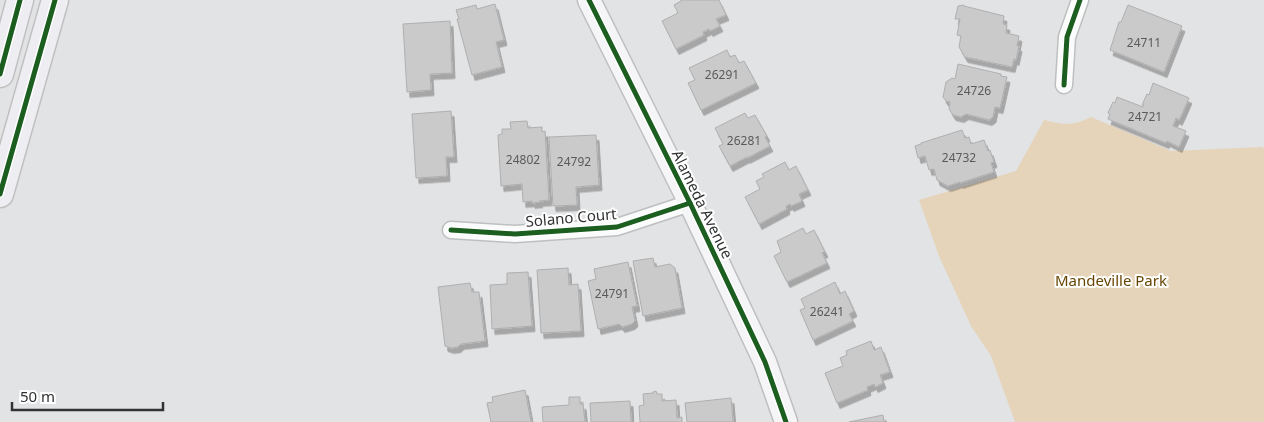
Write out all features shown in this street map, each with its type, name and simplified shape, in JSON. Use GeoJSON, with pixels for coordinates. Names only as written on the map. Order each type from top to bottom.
{"type":"FeatureCollection","features":[{"type":"Feature","properties":{"kind":"main road"},"geometry":{"type":"LineString","coordinates":[[0,74],[20,0]]}},
{"type":"Feature","properties":{"kind":"main road"},"geometry":{"type":"LineString","coordinates":[[0,194],[55,0]]}},
{"type":"Feature","properties":{"kind":"street","name":"Alameda Avenue"},"geometry":{"type":"LineString","coordinates":[[588,0],[690,203],[764,362],[786,422]]}},
{"type":"Feature","properties":{"kind":"street"},"geometry":{"type":"LineString","coordinates":[[1064,86],[1067,37],[1080,0]]}},
{"type":"Feature","properties":{"kind":"street","name":"Solano Court"},"geometry":{"type":"LineString","coordinates":[[451,230],[515,234],[617,226],[690,203]]}},
{"type":"Feature","properties":{"kind":"green space","name":"Mandeville Park"},"geometry":{"type":"Polygon","coordinates":[[[1091,117],[1171,151],[1263,147],[1264,422],[1015,422],[991,356],[971,326],[939,256],[919,200],[1016,171],[1044,120],[1068,124],[1091,117]]]}},
{"type":"Feature","properties":{"kind":"building"},"geometry":{"type":"Polygon","coordinates":[[[681,0],[719,0],[726,15],[716,19],[720,26],[703,32],[704,35],[676,49],[662,21],[678,13],[674,5],[681,0]]]}},
{"type":"Feature","properties":{"kind":"building"},"geometry":{"type":"Polygon","coordinates":[[[495,4],[504,40],[496,42],[502,67],[472,75],[456,10],[476,5],[477,9],[495,4]]]}},
{"type":"Feature","properties":{"kind":"building"},"geometry":{"type":"Polygon","coordinates":[[[964,5],[1004,16],[1003,24],[1007,25],[1006,33],[1019,36],[1016,60],[1014,59],[1012,67],[965,57],[959,47],[961,36],[957,35],[960,19],[955,19],[958,6],[964,5]]]}},
{"type":"Feature","properties":{"kind":"building"},"geometry":{"type":"Polygon","coordinates":[[[1128,5],[1182,26],[1164,72],[1110,50],[1119,22],[1121,22],[1128,5]]]}},
{"type":"Feature","properties":{"kind":"building"},"geometry":{"type":"Polygon","coordinates":[[[450,21],[452,73],[430,74],[431,90],[407,92],[403,24],[450,21]]]}},
{"type":"Feature","properties":{"kind":"building"},"geometry":{"type":"Polygon","coordinates":[[[727,50],[730,57],[735,55],[739,63],[744,61],[756,83],[701,110],[688,83],[695,80],[689,68],[727,50]]]}},
{"type":"Feature","properties":{"kind":"building"},"geometry":{"type":"Polygon","coordinates":[[[958,64],[1007,77],[1000,108],[995,107],[993,117],[989,120],[966,114],[961,117],[953,115],[949,109],[950,102],[946,101],[943,97],[946,82],[952,78],[955,79],[958,64]]]}},
{"type":"Feature","properties":{"kind":"building"},"geometry":{"type":"Polygon","coordinates":[[[1153,83],[1189,98],[1179,120],[1176,118],[1173,126],[1186,131],[1179,147],[1108,119],[1110,114],[1108,113],[1117,97],[1143,107],[1144,105],[1142,105],[1147,94],[1149,95],[1153,83]]]}},
{"type":"Feature","properties":{"kind":"building"},"geometry":{"type":"Polygon","coordinates":[[[451,111],[454,157],[446,157],[447,176],[416,178],[412,114],[451,111]]]}},
{"type":"Feature","properties":{"kind":"building"},"geometry":{"type":"Polygon","coordinates":[[[745,113],[748,118],[755,115],[767,136],[765,137],[770,146],[730,166],[719,146],[723,144],[715,128],[745,113]]]}},
{"type":"Feature","properties":{"kind":"building"},"geometry":{"type":"Polygon","coordinates":[[[527,121],[528,128],[542,127],[542,132],[545,131],[549,200],[532,203],[532,201],[523,202],[522,184],[501,186],[498,135],[502,134],[502,129],[511,129],[510,122],[527,121]]]}},
{"type":"Feature","properties":{"kind":"building"},"geometry":{"type":"Polygon","coordinates":[[[962,130],[965,138],[969,137],[971,144],[984,140],[994,162],[991,163],[994,172],[948,186],[937,180],[934,169],[929,170],[925,156],[918,158],[915,146],[962,130]]]}},
{"type":"Feature","properties":{"kind":"building"},"geometry":{"type":"Polygon","coordinates":[[[596,135],[599,185],[576,187],[577,205],[553,206],[549,137],[596,135]]]}},
{"type":"Feature","properties":{"kind":"building"},"geometry":{"type":"Polygon","coordinates":[[[785,162],[789,170],[796,166],[808,190],[799,194],[802,201],[786,206],[787,209],[759,224],[745,197],[760,189],[756,181],[764,177],[762,174],[785,162]]]}},
{"type":"Feature","properties":{"kind":"building"},"geometry":{"type":"Polygon","coordinates":[[[803,228],[806,234],[814,230],[825,252],[822,253],[827,263],[787,282],[774,256],[781,252],[777,241],[803,228]]]}},
{"type":"Feature","properties":{"kind":"building"},"geometry":{"type":"Polygon","coordinates":[[[653,258],[655,267],[670,264],[675,268],[682,308],[643,316],[633,261],[653,258]]]}},
{"type":"Feature","properties":{"kind":"building"},"geometry":{"type":"Polygon","coordinates":[[[628,262],[637,306],[632,307],[635,321],[622,327],[619,324],[598,329],[588,281],[596,279],[594,269],[628,262]]]}},
{"type":"Feature","properties":{"kind":"building"},"geometry":{"type":"Polygon","coordinates":[[[568,268],[569,285],[578,284],[581,331],[541,333],[537,270],[568,268]]]}},
{"type":"Feature","properties":{"kind":"building"},"geometry":{"type":"Polygon","coordinates":[[[528,272],[532,326],[492,329],[490,285],[507,284],[507,273],[528,272]]]}},
{"type":"Feature","properties":{"kind":"building"},"geometry":{"type":"Polygon","coordinates":[[[835,282],[840,294],[845,291],[854,311],[849,314],[853,321],[813,340],[800,310],[805,308],[801,299],[835,282]]]}},
{"type":"Feature","properties":{"kind":"building"},"geometry":{"type":"Polygon","coordinates":[[[470,283],[472,292],[479,292],[485,341],[461,344],[458,347],[451,348],[445,346],[438,287],[470,283]]]}},
{"type":"Feature","properties":{"kind":"building"},"geometry":{"type":"Polygon","coordinates":[[[871,341],[874,350],[881,347],[890,372],[880,375],[883,383],[875,387],[874,384],[867,387],[868,390],[837,403],[825,373],[843,366],[840,358],[847,355],[846,351],[871,341]]]}},
{"type":"Feature","properties":{"kind":"building"},"geometry":{"type":"Polygon","coordinates":[[[525,390],[531,422],[491,422],[487,403],[493,402],[492,397],[525,390]]]}},
{"type":"Feature","properties":{"kind":"building"},"geometry":{"type":"Polygon","coordinates":[[[656,391],[657,394],[662,394],[662,401],[676,400],[677,418],[682,417],[682,422],[640,422],[639,406],[644,405],[643,394],[656,391]]]}},
{"type":"Feature","properties":{"kind":"building"},"geometry":{"type":"Polygon","coordinates":[[[569,397],[580,397],[580,404],[583,404],[585,422],[543,422],[542,407],[569,405],[569,397]]]}},
{"type":"Feature","properties":{"kind":"building"},"geometry":{"type":"Polygon","coordinates":[[[731,398],[733,422],[687,422],[685,403],[731,398]]]}},
{"type":"Feature","properties":{"kind":"building"},"geometry":{"type":"Polygon","coordinates":[[[630,401],[631,422],[591,422],[590,403],[630,401]]]}},
{"type":"Feature","properties":{"kind":"building"},"geometry":{"type":"Polygon","coordinates":[[[883,415],[884,422],[849,422],[883,415]]]}},
{"type":"Feature","properties":{"kind":"cycle path"},"geometry":{"type":"LineString","coordinates":[[0,74],[20,0]]}},
{"type":"Feature","properties":{"kind":"cycle path"},"geometry":{"type":"LineString","coordinates":[[0,194],[55,0]]}},
{"type":"Feature","properties":{"kind":"cycle path"},"geometry":{"type":"LineString","coordinates":[[589,0],[690,203],[765,362],[786,422]]}},
{"type":"Feature","properties":{"kind":"cycle path"},"geometry":{"type":"LineString","coordinates":[[1064,85],[1067,37],[1080,0]]}},
{"type":"Feature","properties":{"kind":"cycle path"},"geometry":{"type":"LineString","coordinates":[[451,230],[515,234],[617,227],[690,203]]}}]}
